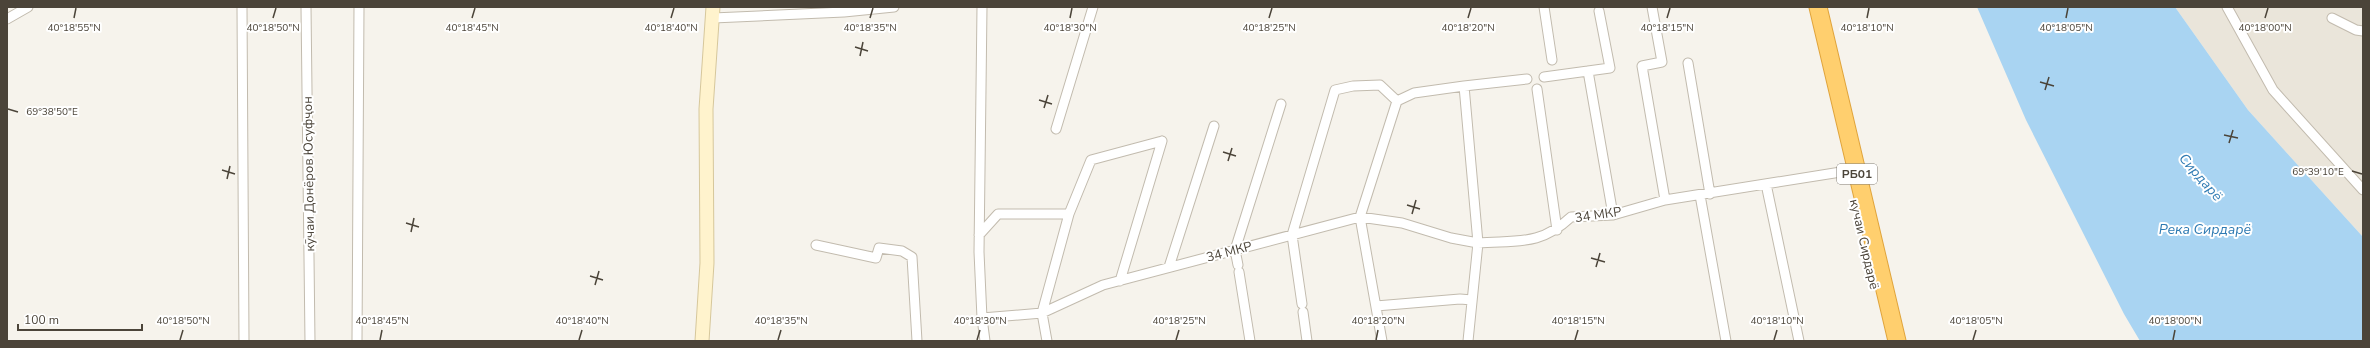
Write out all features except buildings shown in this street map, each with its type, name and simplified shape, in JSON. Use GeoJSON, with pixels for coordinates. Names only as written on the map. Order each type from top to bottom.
{"type":"FeatureCollection","features":[{"type":"Feature","properties":{"kind":"highway","name":"кучаи Сирдарё"},"geometry":{"type":"LineString","coordinates":[[1809,7],[1887,341]]}},
{"type":"Feature","properties":{"kind":"highway","name":"РБ01"},"geometry":{"type":"LineString","coordinates":[[1818,7],[1897,341]]}},
{"type":"Feature","properties":{"kind":"main road"},"geometry":{"type":"LineString","coordinates":[[702,341],[707,263],[706,109],[713,12]]}},
{"type":"Feature","properties":{"kind":"street"},"geometry":{"type":"LineString","coordinates":[[7,19],[28,7]]}},
{"type":"Feature","properties":{"kind":"street"},"geometry":{"type":"LineString","coordinates":[[242,7],[244,341]]}},
{"type":"Feature","properties":{"kind":"street","name":"кӯчаи Донёров Юсуфҷон"},"geometry":{"type":"LineString","coordinates":[[306,7],[310,341]]}},
{"type":"Feature","properties":{"kind":"street"},"geometry":{"type":"LineString","coordinates":[[357,341],[359,7]]}},
{"type":"Feature","properties":{"kind":"street"},"geometry":{"type":"LineString","coordinates":[[713,12],[844,10],[894,7]]}},
{"type":"Feature","properties":{"kind":"street"},"geometry":{"type":"LineString","coordinates":[[982,7],[979,235],[982,318],[985,341]]}},
{"type":"Feature","properties":{"kind":"street"},"geometry":{"type":"LineString","coordinates":[[1056,129],[1093,7]]}},
{"type":"Feature","properties":{"kind":"street"},"geometry":{"type":"LineString","coordinates":[[1544,7],[1552,60]]}},
{"type":"Feature","properties":{"kind":"street"},"geometry":{"type":"LineString","coordinates":[[1652,7],[1662,62],[1642,66],[1665,200]]}},
{"type":"Feature","properties":{"kind":"street"},"geometry":{"type":"LineString","coordinates":[[2227,7],[2273,90],[2363,190]]}},
{"type":"Feature","properties":{"kind":"street"},"geometry":{"type":"LineString","coordinates":[[1544,77],[1610,68],[1599,11]]}},
{"type":"Feature","properties":{"kind":"street"},"geometry":{"type":"LineString","coordinates":[[2332,18],[2356,30],[2363,31]]}},
{"type":"Feature","properties":{"kind":"street"},"geometry":{"type":"LineString","coordinates":[[1688,63],[1710,194]]}},
{"type":"Feature","properties":{"kind":"street"},"geometry":{"type":"LineString","coordinates":[[1588,71],[1613,215]]}},
{"type":"Feature","properties":{"kind":"street"},"geometry":{"type":"LineString","coordinates":[[1382,341],[1360,217],[1398,101],[1414,94],[1464,86],[1527,79]]}},
{"type":"Feature","properties":{"kind":"street"},"geometry":{"type":"LineString","coordinates":[[1307,341],[1292,235],[1335,90],[1353,86],[1380,84],[1398,101]]}},
{"type":"Feature","properties":{"kind":"street"},"geometry":{"type":"LineString","coordinates":[[1464,86],[1478,243],[1468,341]]}},
{"type":"Feature","properties":{"kind":"street"},"geometry":{"type":"LineString","coordinates":[[1537,89],[1557,230]]}},
{"type":"Feature","properties":{"kind":"street"},"geometry":{"type":"LineString","coordinates":[[1250,341],[1235,250],[1281,104]]}},
{"type":"Feature","properties":{"kind":"street"},"geometry":{"type":"LineString","coordinates":[[1169,267],[1214,126]]}},
{"type":"Feature","properties":{"kind":"street"},"geometry":{"type":"LineString","coordinates":[[1047,341],[1042,313],[1069,214],[1091,160],[1162,141],[1120,281]]}},
{"type":"Feature","properties":{"kind":"street","name":"34 МКР"},"geometry":{"type":"LineString","coordinates":[[982,318],[1042,313],[1103,285],[1360,217],[1402,223],[1451,238],[1478,243],[1537,239],[1557,230],[1571,217],[1613,215],[1665,200],[1700,196],[1847,171]]}},
{"type":"Feature","properties":{"kind":"street"},"geometry":{"type":"LineString","coordinates":[[1766,184],[1799,341]]}},
{"type":"Feature","properties":{"kind":"street"},"geometry":{"type":"LineString","coordinates":[[1700,196],[1726,341]]}},
{"type":"Feature","properties":{"kind":"street"},"geometry":{"type":"LineString","coordinates":[[979,235],[998,214],[1069,214]]}},
{"type":"Feature","properties":{"kind":"street"},"geometry":{"type":"LineString","coordinates":[[816,246],[876,258],[879,248],[907,252],[912,257],[917,341]]}},
{"type":"Feature","properties":{"kind":"street"},"geometry":{"type":"LineString","coordinates":[[1376,306],[1460,299],[1472,300]]}},
{"type":"Feature","properties":{"kind":"shaded area"},"geometry":{"type":"Polygon","coordinates":[[[2175,7],[2363,7],[2363,237],[2248,110],[2175,7]]]}},
{"type":"Feature","properties":{"kind":"water","name":"Река Сирдарё"},"geometry":{"type":"Polygon","coordinates":[[[1977,7],[2175,7],[2248,110],[2363,237],[2363,341],[2140,341],[2124,314],[2026,120],[1977,7]]]}},
{"type":"Feature","properties":{"kind":"water label","name":"Сирдарё"},"geometry":{"type":"Point","coordinates":[2201,177]}}]}
